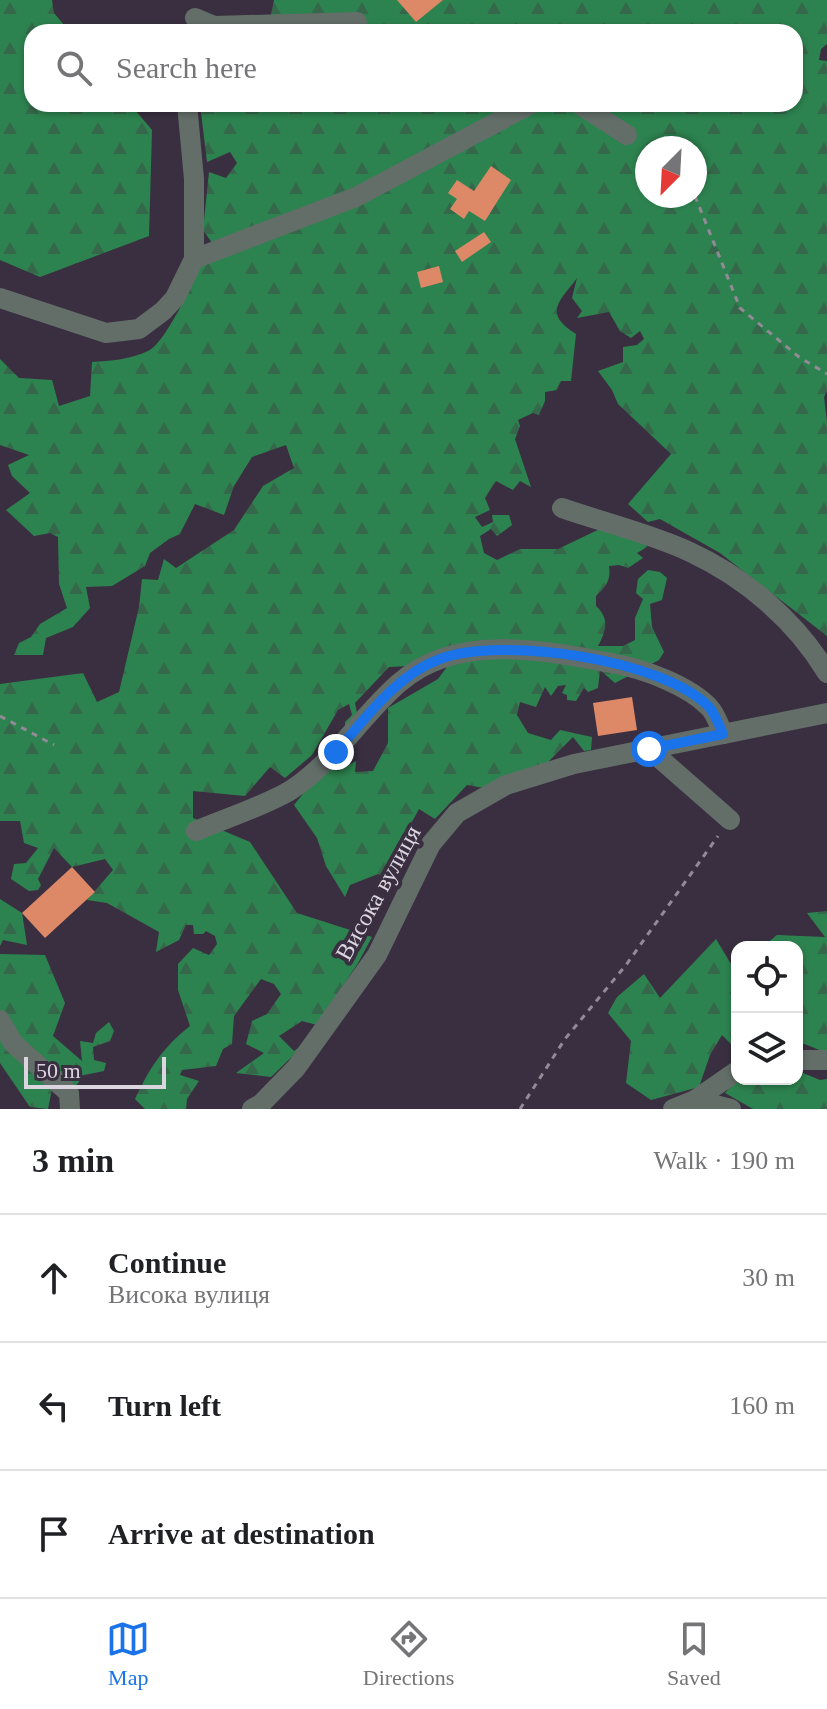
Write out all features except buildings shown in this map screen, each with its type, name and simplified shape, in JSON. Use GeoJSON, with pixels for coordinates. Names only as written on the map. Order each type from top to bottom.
{"type":"FeatureCollection","features":[{"type":"Feature","properties":{"kind":"street"},"geometry":{"type":"LineString","coordinates":[[286,24],[357,22]]}},
{"type":"Feature","properties":{"kind":"street"},"geometry":{"type":"LineString","coordinates":[[0,298],[106,333],[139,329],[163,311],[175,298],[194,259],[194,179],[188,112]]}},
{"type":"Feature","properties":{"kind":"street"},"geometry":{"type":"LineString","coordinates":[[194,259],[356,197],[516,112]]}},
{"type":"Feature","properties":{"kind":"street"},"geometry":{"type":"LineString","coordinates":[[591,112],[627,135]]}},
{"type":"Feature","properties":{"kind":"street"},"geometry":{"type":"LineString","coordinates":[[562,508],[690,552],[752,588],[811,646],[827,673]]}},
{"type":"Feature","properties":{"kind":"street"},"geometry":{"type":"LineString","coordinates":[[196,831],[291,790],[336,752],[401,681],[439,659],[486,649],[559,653],[640,668],[697,697],[711,709],[723,734]]}},
{"type":"Feature","properties":{"kind":"street","name":"Висока вулиця"},"geometry":{"type":"LineString","coordinates":[[252,1109],[296,1068],[377,955],[431,844],[457,813],[506,785],[574,764],[827,713]]}},
{"type":"Feature","properties":{"kind":"street"},"geometry":{"type":"LineString","coordinates":[[649,749],[730,820]]}},
{"type":"Feature","properties":{"kind":"street"},"geometry":{"type":"LineString","coordinates":[[0,1020],[13,1043],[69,1093],[70,1109]]}},
{"type":"Feature","properties":{"kind":"street"},"geometry":{"type":"LineString","coordinates":[[803,1060],[827,1060]]}},
{"type":"Feature","properties":{"kind":"street"},"geometry":{"type":"LineString","coordinates":[[673,1109],[695,1100],[731,1075]]}},
{"type":"Feature","properties":{"kind":"street"},"geometry":{"type":"LineString","coordinates":[[695,1100],[731,1109]]}},
{"type":"Feature","properties":{"kind":"path"},"geometry":{"type":"LineString","coordinates":[[700,208],[740,308],[799,357],[827,374]]}},
{"type":"Feature","properties":{"kind":"path"},"geometry":{"type":"LineString","coordinates":[[0,716],[54,745]]}},
{"type":"Feature","properties":{"kind":"path"},"geometry":{"type":"LineString","coordinates":[[520,1109],[565,1039],[626,965],[730,820]]}},
{"type":"Feature","properties":{"kind":"green space"},"geometry":{"type":"Polygon","coordinates":[[[0,0],[52,0],[54,13],[63,24],[24,24],[24,112],[137,112],[152,130],[149,236],[40,277],[0,260],[0,0]]]}},
{"type":"Feature","properties":{"kind":"green space"},"geometry":{"type":"Polygon","coordinates":[[[274,0],[827,0],[827,44],[821,49],[819,60],[827,61],[827,391],[824,397],[827,422],[827,636],[720,553],[660,519],[648,522],[628,504],[671,454],[618,404],[598,371],[623,362],[623,347],[637,345],[644,339],[640,331],[631,338],[620,331],[609,312],[577,318],[582,311],[572,298],[577,278],[557,307],[559,320],[576,334],[571,381],[561,381],[557,390],[545,392],[539,415],[533,413],[518,420],[520,426],[515,439],[531,487],[520,481],[513,490],[496,481],[485,498],[490,510],[475,517],[482,527],[493,522],[492,515],[509,515],[512,525],[497,536],[491,529],[480,536],[484,553],[497,560],[520,549],[558,549],[604,527],[646,540],[647,547],[637,553],[643,558],[628,568],[609,566],[607,583],[596,596],[596,606],[605,625],[598,646],[623,646],[635,640],[635,618],[643,599],[636,593],[638,579],[648,570],[660,572],[667,578],[662,600],[650,604],[652,627],[664,652],[659,660],[615,683],[600,670],[598,688],[588,692],[584,688],[576,701],[567,700],[567,695],[562,693],[566,685],[558,686],[551,696],[545,687],[536,707],[520,702],[517,715],[528,733],[551,740],[560,730],[592,737],[591,750],[584,751],[573,737],[547,763],[484,788],[467,785],[435,819],[419,809],[408,829],[406,859],[391,879],[378,874],[350,885],[345,897],[326,866],[317,838],[294,805],[331,766],[338,771],[356,761],[355,772],[373,771],[388,743],[388,708],[438,679],[449,664],[389,667],[355,703],[358,718],[345,727],[345,722],[352,715],[349,704],[338,710],[312,755],[285,778],[270,767],[245,796],[193,791],[193,818],[250,842],[297,913],[372,937],[317,1025],[302,1021],[279,1036],[294,1051],[308,1041],[271,1077],[236,1073],[264,1053],[246,1044],[252,1021],[267,1014],[281,994],[274,984],[261,979],[234,1016],[232,1044],[223,1049],[216,1066],[182,1070],[180,1075],[199,1081],[187,1099],[186,1109],[145,1109],[135,1099],[146,1078],[164,1050],[190,1026],[178,990],[178,964],[193,948],[209,955],[217,944],[215,936],[206,931],[194,934],[193,925],[186,925],[179,940],[156,952],[159,932],[107,903],[87,900],[113,870],[105,859],[72,867],[54,848],[38,879],[41,885],[38,890],[29,891],[11,879],[14,864],[26,863],[38,848],[24,843],[20,821],[0,821],[0,684],[83,673],[97,702],[119,692],[139,607],[142,579],[158,580],[164,559],[176,568],[234,530],[263,486],[294,468],[286,445],[252,457],[234,486],[224,515],[195,504],[180,534],[150,553],[145,566],[112,586],[86,587],[90,608],[73,627],[46,638],[43,655],[14,655],[19,643],[31,637],[40,624],[67,608],[59,584],[58,537],[50,533],[34,536],[6,510],[30,493],[12,476],[8,465],[29,455],[0,445],[0,359],[19,378],[52,380],[59,406],[90,396],[92,362],[141,354],[155,346],[178,313],[201,266],[222,257],[203,230],[209,172],[226,178],[237,163],[230,152],[207,162],[201,112],[803,112],[803,24],[269,24],[274,0]]]}},
{"type":"Feature","properties":{"kind":"green space"},"geometry":{"type":"Polygon","coordinates":[[[0,899],[22,913],[27,945],[3,940],[0,946],[0,899]]]}},
{"type":"Feature","properties":{"kind":"green space"},"geometry":{"type":"Polygon","coordinates":[[[827,911],[827,1053],[803,1043],[803,941],[770,941],[777,935],[825,937],[807,913],[827,911]]]}},
{"type":"Feature","properties":{"kind":"green space"},"geometry":{"type":"Polygon","coordinates":[[[716,939],[731,964],[731,1044],[722,1035],[710,1055],[699,1087],[651,1100],[626,1083],[631,1041],[608,1013],[617,997],[644,974],[660,998],[716,939]]]}},
{"type":"Feature","properties":{"kind":"green space"},"geometry":{"type":"Polygon","coordinates":[[[0,954],[45,955],[65,1003],[53,1036],[82,1061],[80,1041],[93,1043],[96,1033],[109,1022],[114,1031],[110,1041],[93,1047],[94,1060],[106,1063],[104,1071],[84,1075],[75,1087],[52,1089],[48,1109],[30,1107],[0,1063],[0,954]]]}},
{"type":"Feature","properties":{"kind":"green space"},"geometry":{"type":"Polygon","coordinates":[[[803,1073],[820,1080],[827,1079],[827,1109],[753,1109],[725,1093],[732,1085],[803,1085],[803,1073]]]}},
{"type":"Feature","properties":{"kind":"route"},"geometry":{"type":"LineString","coordinates":[[336,752],[401,681],[439,659],[486,649],[559,653],[640,668],[697,697],[711,709],[723,734],[649,749]]}}]}
